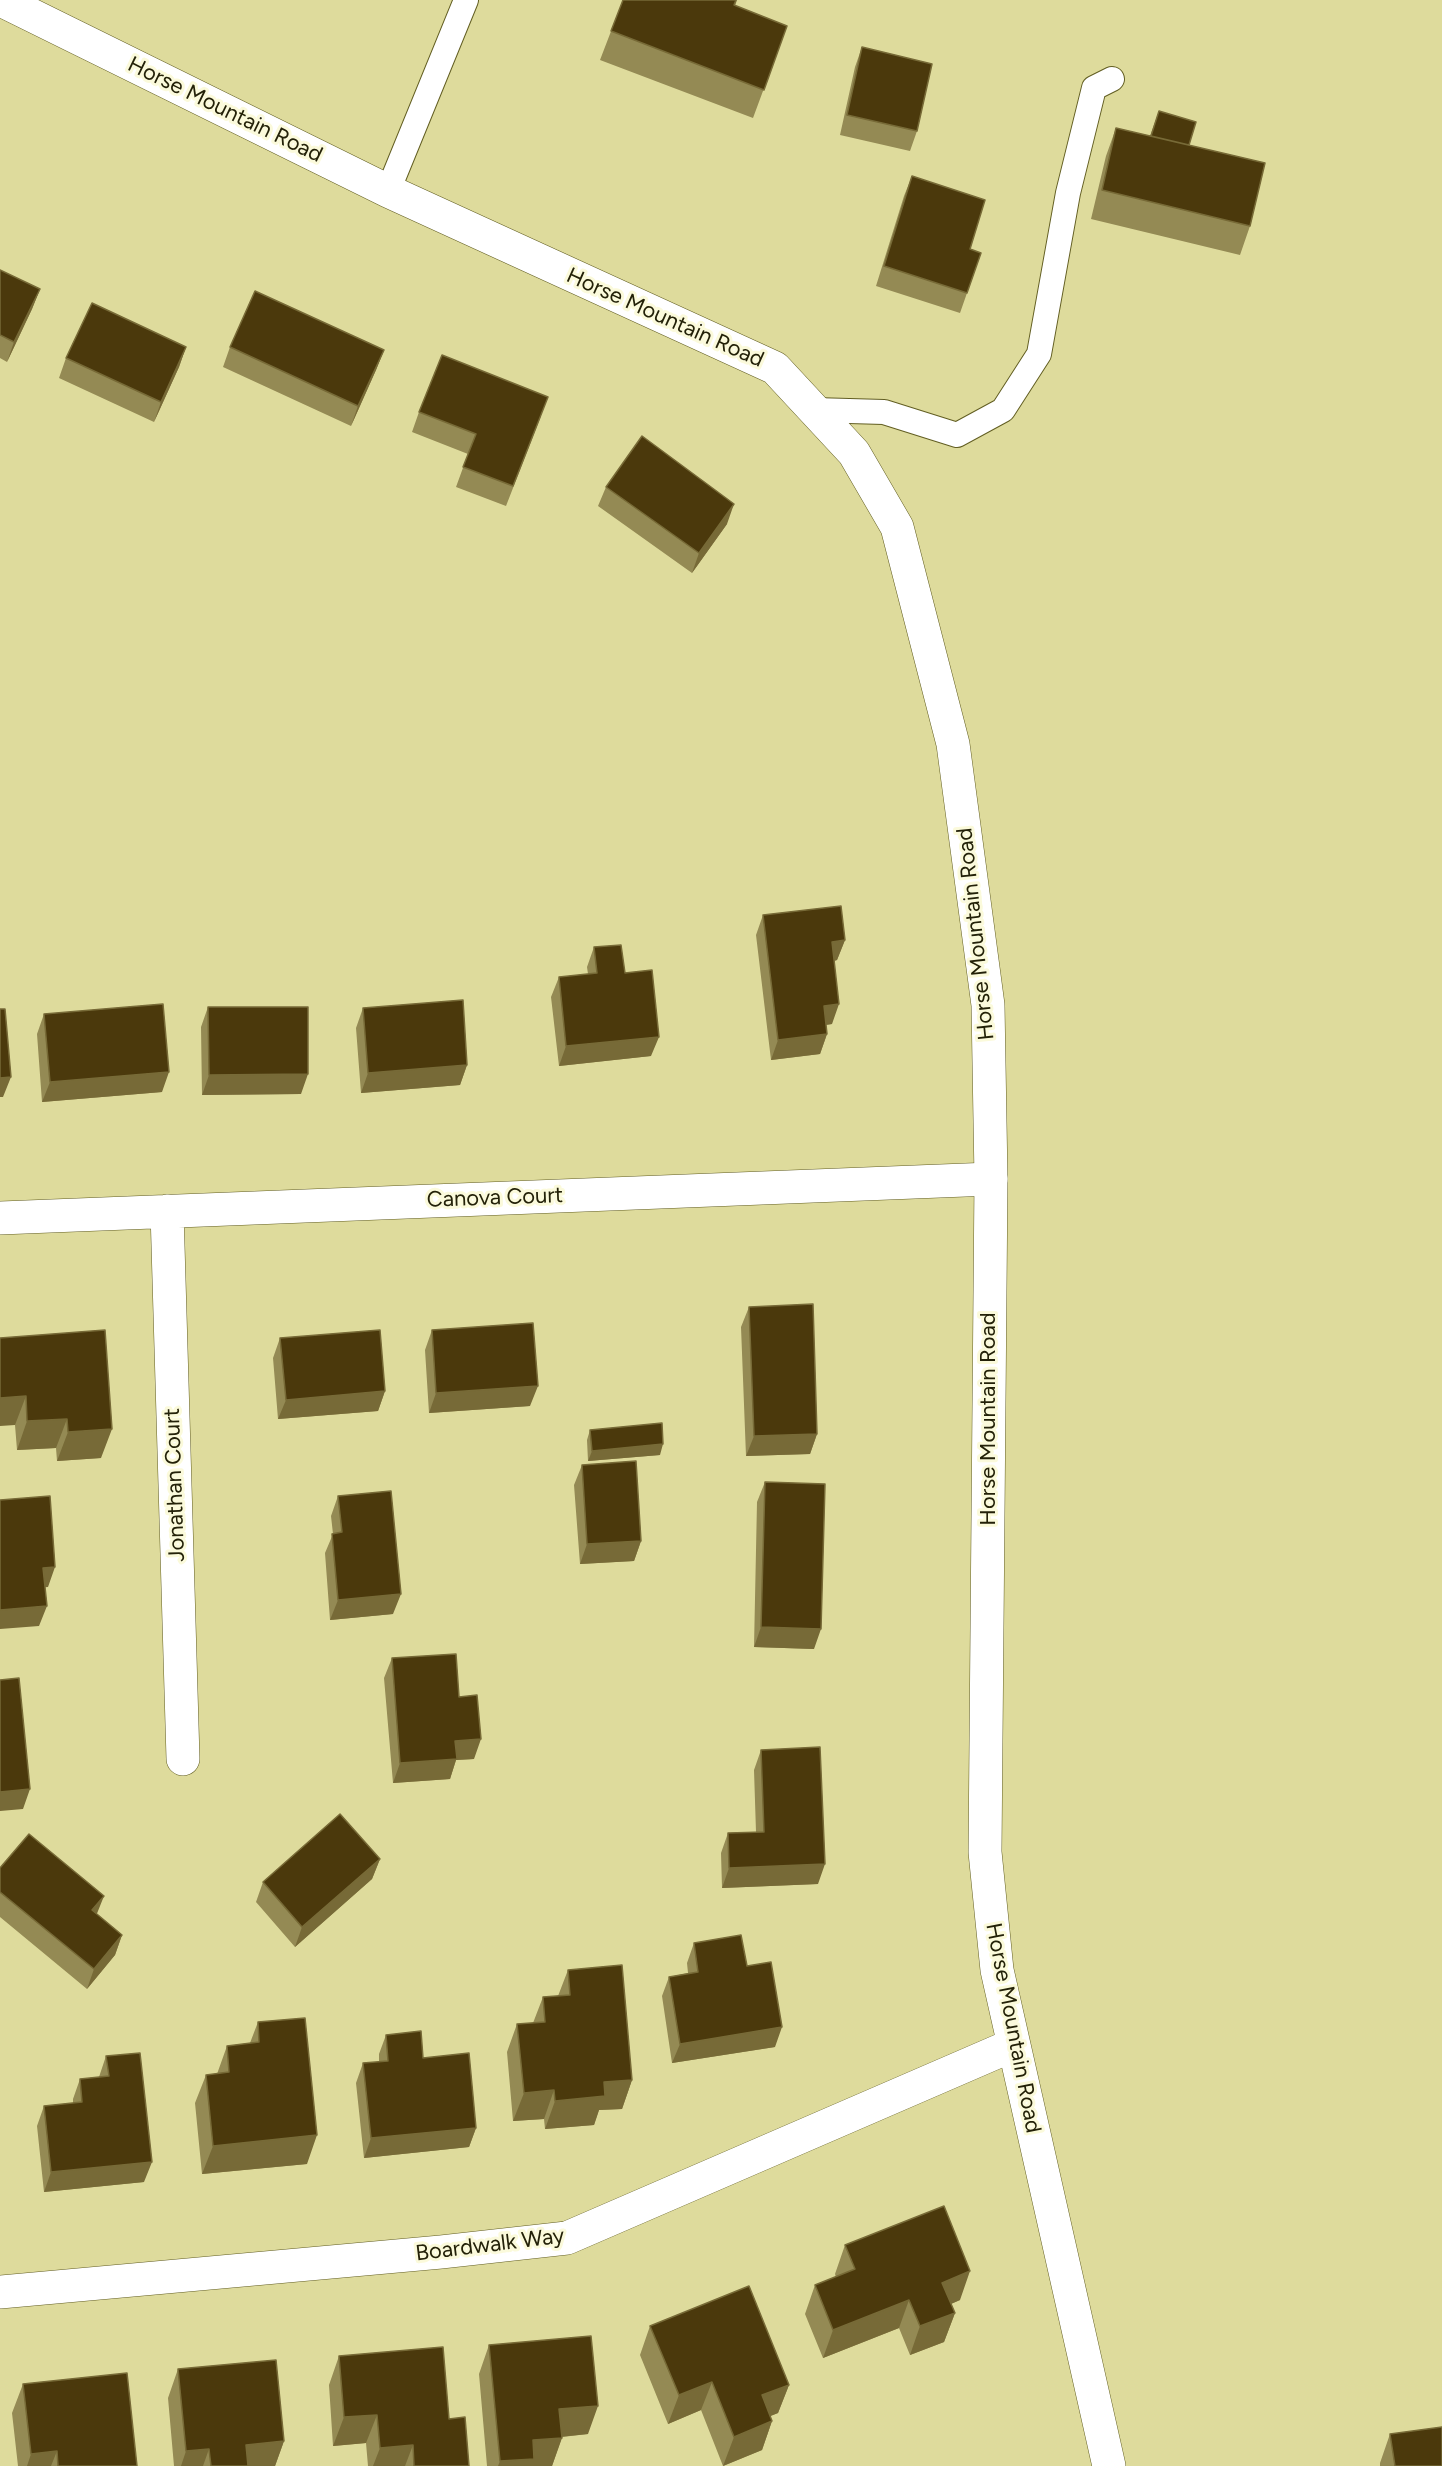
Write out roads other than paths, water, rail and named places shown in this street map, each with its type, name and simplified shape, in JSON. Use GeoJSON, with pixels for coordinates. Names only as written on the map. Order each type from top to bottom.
{"type":"FeatureCollection","features":[{"type":"Feature","properties":{"kind":"street","name":"Horse Mountain Road"},"geometry":{"type":"LineString","coordinates":[[1,0],[388,191],[775,368],[854,453],[897,527],[953,744],[988,1005],[991,1179],[985,1852],[997,1970],[1108,2466]]}},
{"type":"Feature","properties":{"kind":"street","name":"Canova Court"},"geometry":{"type":"LineString","coordinates":[[0,1218],[991,1179]]}},
{"type":"Feature","properties":{"kind":"street","name":"Jonathan Court"},"geometry":{"type":"LineString","coordinates":[[167,1211],[183,1759]]}},
{"type":"Feature","properties":{"kind":"street","name":"Boardwalk Way"},"geometry":{"type":"LineString","coordinates":[[0,2292],[441,2252],[567,2238],[1013,2045]]}},
{"type":"Feature","properties":{"kind":"lane"},"geometry":{"type":"LineString","coordinates":[[388,191],[465,0]]}},
{"type":"Feature","properties":{"kind":"lane"},"geometry":{"type":"LineString","coordinates":[[814,410],[884,412],[957,435],[1004,410],[1039,354],[1068,193],[1094,88],[1112,79]]}}]}
